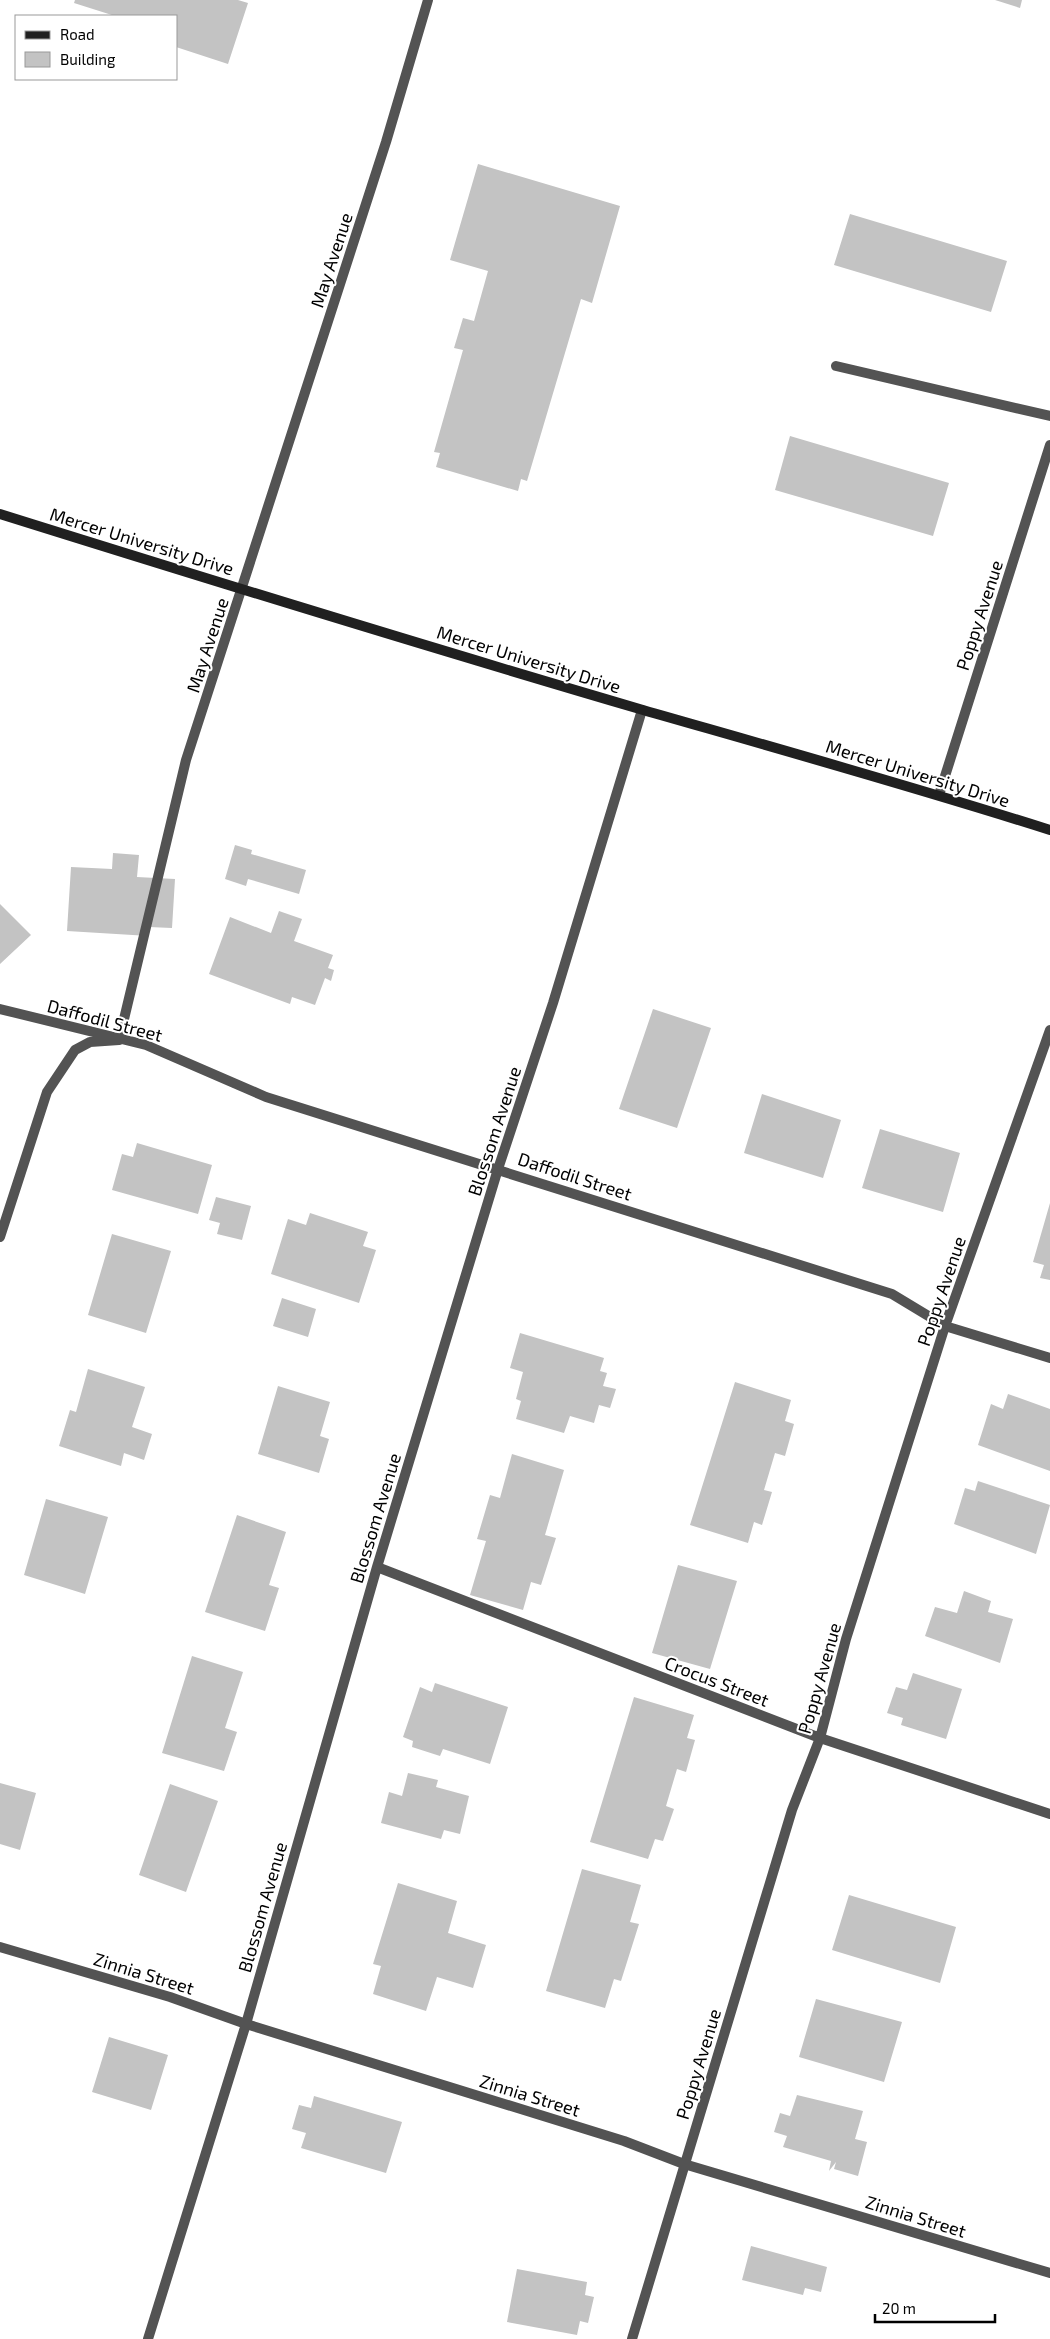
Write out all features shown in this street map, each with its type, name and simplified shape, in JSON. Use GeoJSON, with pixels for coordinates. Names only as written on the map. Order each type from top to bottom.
{"type":"FeatureCollection","features":[{"type":"Feature","properties":{"kind":"main road","name":"Mercer University Drive"},"geometry":{"type":"LineString","coordinates":[[0,514],[242,590],[642,710],[939,795],[1050,830]]}},
{"type":"Feature","properties":{"kind":"street","name":"May Avenue"},"geometry":{"type":"LineString","coordinates":[[119,1040],[186,760],[380,161],[428,0]]}},
{"type":"Feature","properties":{"kind":"street"},"geometry":{"type":"LineString","coordinates":[[836,366],[1050,416]]}},
{"type":"Feature","properties":{"kind":"street","name":"Poppy Avenue"},"geometry":{"type":"LineString","coordinates":[[939,795],[1050,446]]}},
{"type":"Feature","properties":{"kind":"street","name":"Blossom Avenue"},"geometry":{"type":"LineString","coordinates":[[148,2339],[246,2024],[377,1566],[498,1169],[553,1003],[642,710]]}},
{"type":"Feature","properties":{"kind":"street","name":"Daffodil Street"},"geometry":{"type":"LineString","coordinates":[[0,1009],[119,1040],[146,1045],[266,1098],[380,1135],[498,1169],[892,1294],[945,1326],[1050,1358]]}},
{"type":"Feature","properties":{"kind":"street","name":"Poppy Avenue"},"geometry":{"type":"LineString","coordinates":[[632,2339],[792,1810],[820,1738],[846,1639],[945,1326],[1050,1030]]}},
{"type":"Feature","properties":{"kind":"street"},"geometry":{"type":"LineString","coordinates":[[0,1238],[47,1092],[75,1050],[90,1042],[119,1040]]}},
{"type":"Feature","properties":{"kind":"street","name":"Crocus Street"},"geometry":{"type":"LineString","coordinates":[[377,1566],[820,1738],[1050,1814]]}},
{"type":"Feature","properties":{"kind":"street","name":"Zinnia Street"},"geometry":{"type":"LineString","coordinates":[[0,1947],[170,1997],[246,2024],[624,2141],[684,2164],[1050,2273]]}},
{"type":"Feature","properties":{"kind":"building"},"geometry":{"type":"Polygon","coordinates":[[[75,0],[238,0],[248,3],[228,64],[178,48],[178,15],[112,15],[74,3],[75,0]]]}},
{"type":"Feature","properties":{"kind":"building"},"geometry":{"type":"Polygon","coordinates":[[[995,0],[1022,0],[1020,8],[995,0]]]}},
{"type":"Feature","properties":{"kind":"building"},"geometry":{"type":"Polygon","coordinates":[[[478,164],[620,206],[592,303],[581,299],[527,481],[521,479],[518,491],[436,467],[440,453],[434,452],[463,350],[454,348],[463,318],[474,321],[488,271],[450,260],[478,164]]]}},
{"type":"Feature","properties":{"kind":"building"},"geometry":{"type":"Polygon","coordinates":[[[850,214],[1007,261],[991,312],[834,265],[850,214]]]}},
{"type":"Feature","properties":{"kind":"building"},"geometry":{"type":"Polygon","coordinates":[[[790,436],[949,483],[933,536],[775,490],[790,436]]]}},
{"type":"Feature","properties":{"kind":"building"},"geometry":{"type":"Polygon","coordinates":[[[235,845],[252,850],[251,854],[306,870],[299,894],[248,879],[246,886],[225,879],[235,845]]]}},
{"type":"Feature","properties":{"kind":"building"},"geometry":{"type":"Polygon","coordinates":[[[113,853],[139,855],[137,877],[175,879],[172,928],[149,927],[149,936],[67,931],[71,867],[112,869],[113,853]]]}},
{"type":"Feature","properties":{"kind":"building"},"geometry":{"type":"Polygon","coordinates":[[[0,904],[31,935],[0,964],[0,904]]]}},
{"type":"Feature","properties":{"kind":"building"},"geometry":{"type":"Polygon","coordinates":[[[279,911],[302,919],[294,941],[333,955],[328,968],[334,970],[331,981],[325,978],[315,1005],[292,997],[290,1004],[209,974],[230,917],[271,933],[279,911]]]}},
{"type":"Feature","properties":{"kind":"building"},"geometry":{"type":"Polygon","coordinates":[[[653,1009],[711,1028],[677,1128],[619,1109],[653,1009]]]}},
{"type":"Feature","properties":{"kind":"building"},"geometry":{"type":"Polygon","coordinates":[[[762,1094],[841,1120],[823,1178],[744,1153],[762,1094]]]}},
{"type":"Feature","properties":{"kind":"building"},"geometry":{"type":"Polygon","coordinates":[[[880,1129],[960,1153],[943,1212],[862,1188],[880,1129]]]}},
{"type":"Feature","properties":{"kind":"building"},"geometry":{"type":"Polygon","coordinates":[[[137,1143],[212,1165],[198,1214],[112,1190],[122,1154],[133,1157],[137,1143]]]}},
{"type":"Feature","properties":{"kind":"building"},"geometry":{"type":"Polygon","coordinates":[[[216,1197],[251,1206],[242,1240],[217,1234],[220,1223],[209,1220],[216,1197]]]}},
{"type":"Feature","properties":{"kind":"building"},"geometry":{"type":"Polygon","coordinates":[[[1050,1203],[1050,1280],[1040,1278],[1044,1265],[1033,1262],[1050,1203]]]}},
{"type":"Feature","properties":{"kind":"building"},"geometry":{"type":"Polygon","coordinates":[[[310,1213],[368,1232],[363,1246],[376,1250],[359,1303],[271,1274],[288,1219],[306,1225],[310,1213]]]}},
{"type":"Feature","properties":{"kind":"building"},"geometry":{"type":"Polygon","coordinates":[[[112,1234],[171,1251],[146,1333],[88,1315],[112,1234]]]}},
{"type":"Feature","properties":{"kind":"building"},"geometry":{"type":"Polygon","coordinates":[[[282,1298],[316,1309],[308,1337],[273,1326],[282,1298]]]}},
{"type":"Feature","properties":{"kind":"building"},"geometry":{"type":"Polygon","coordinates":[[[520,1333],[604,1358],[600,1371],[607,1373],[603,1386],[616,1389],[610,1408],[599,1405],[594,1423],[570,1416],[564,1433],[516,1419],[521,1401],[516,1399],[523,1372],[510,1368],[520,1333]]]}},
{"type":"Feature","properties":{"kind":"building"},"geometry":{"type":"Polygon","coordinates":[[[88,1369],[145,1387],[132,1427],[152,1434],[144,1460],[124,1453],[121,1466],[59,1446],[70,1410],[76,1412],[88,1369]]]}},
{"type":"Feature","properties":{"kind":"building"},"geometry":{"type":"Polygon","coordinates":[[[735,1382],[791,1400],[785,1421],[794,1424],[785,1456],[775,1453],[764,1490],[772,1492],[762,1525],[754,1522],[748,1543],[690,1525],[735,1382]]]}},
{"type":"Feature","properties":{"kind":"building"},"geometry":{"type":"Polygon","coordinates":[[[278,1386],[330,1402],[320,1436],[329,1439],[319,1473],[258,1454],[278,1386]]]}},
{"type":"Feature","properties":{"kind":"building"},"geometry":{"type":"Polygon","coordinates":[[[1008,1394],[1050,1409],[1050,1471],[978,1445],[991,1404],[1003,1409],[1008,1394]]]}},
{"type":"Feature","properties":{"kind":"building"},"geometry":{"type":"Polygon","coordinates":[[[512,1454],[564,1470],[545,1535],[556,1538],[541,1585],[531,1582],[523,1610],[470,1595],[486,1541],[477,1539],[490,1495],[500,1498],[512,1454]]]}},
{"type":"Feature","properties":{"kind":"building"},"geometry":{"type":"Polygon","coordinates":[[[978,1481],[1050,1505],[1036,1554],[954,1524],[965,1488],[975,1491],[978,1481]]]}},
{"type":"Feature","properties":{"kind":"building"},"geometry":{"type":"Polygon","coordinates":[[[46,1499],[108,1517],[85,1594],[24,1575],[46,1499]]]}},
{"type":"Feature","properties":{"kind":"building"},"geometry":{"type":"Polygon","coordinates":[[[237,1515],[286,1532],[269,1585],[279,1588],[265,1631],[205,1612],[237,1515]]]}},
{"type":"Feature","properties":{"kind":"building"},"geometry":{"type":"Polygon","coordinates":[[[678,1565],[737,1581],[710,1669],[652,1653],[678,1565]]]}},
{"type":"Feature","properties":{"kind":"building"},"geometry":{"type":"Polygon","coordinates":[[[964,1591],[991,1601],[988,1612],[1013,1619],[1000,1663],[925,1636],[935,1607],[957,1613],[964,1591]]]}},
{"type":"Feature","properties":{"kind":"building"},"geometry":{"type":"Polygon","coordinates":[[[192,1656],[243,1672],[225,1728],[237,1732],[224,1771],[162,1753],[192,1656]]]}},
{"type":"Feature","properties":{"kind":"building"},"geometry":{"type":"Polygon","coordinates":[[[913,1673],[962,1689],[946,1739],[901,1725],[903,1718],[887,1713],[896,1687],[907,1690],[913,1673]]]}},
{"type":"Feature","properties":{"kind":"building"},"geometry":{"type":"Polygon","coordinates":[[[435,1683],[508,1707],[490,1764],[443,1749],[440,1756],[412,1747],[413,1741],[403,1737],[420,1687],[432,1692],[435,1683]]]}},
{"type":"Feature","properties":{"kind":"building"},"geometry":{"type":"Polygon","coordinates":[[[634,1697],[694,1715],[687,1738],[695,1740],[686,1772],[677,1769],[666,1806],[674,1809],[663,1841],[655,1839],[648,1859],[590,1842],[634,1697]]]}},
{"type":"Feature","properties":{"kind":"building"},"geometry":{"type":"Polygon","coordinates":[[[408,1773],[438,1780],[436,1787],[469,1796],[460,1834],[444,1830],[441,1839],[381,1823],[389,1792],[402,1796],[408,1773]]]}},
{"type":"Feature","properties":{"kind":"building"},"geometry":{"type":"Polygon","coordinates":[[[0,1783],[36,1793],[20,1850],[0,1844],[0,1783]]]}},
{"type":"Feature","properties":{"kind":"building"},"geometry":{"type":"Polygon","coordinates":[[[170,1784],[218,1801],[186,1892],[139,1875],[170,1784]]]}},
{"type":"Feature","properties":{"kind":"building"},"geometry":{"type":"Polygon","coordinates":[[[582,1869],[641,1885],[630,1922],[639,1924],[621,1981],[614,1979],[605,2008],[546,1991],[582,1869]]]}},
{"type":"Feature","properties":{"kind":"building"},"geometry":{"type":"Polygon","coordinates":[[[398,1883],[457,1901],[448,1933],[486,1945],[473,1988],[437,1977],[426,2011],[373,1994],[381,1966],[373,1964],[398,1883]]]}},
{"type":"Feature","properties":{"kind":"building"},"geometry":{"type":"Polygon","coordinates":[[[849,1895],[956,1927],[940,1983],[832,1950],[849,1895]]]}},
{"type":"Feature","properties":{"kind":"building"},"geometry":{"type":"Polygon","coordinates":[[[816,1999],[902,2022],[884,2082],[799,2057],[816,1999]]]}},
{"type":"Feature","properties":{"kind":"building"},"geometry":{"type":"Polygon","coordinates":[[[109,2037],[168,2055],[151,2110],[92,2092],[109,2037]]]}},
{"type":"Feature","properties":{"kind":"building"},"geometry":{"type":"Polygon","coordinates":[[[797,2095],[863,2111],[855,2139],[867,2142],[858,2176],[834,2169],[836,2162],[829,2171],[831,2161],[783,2147],[787,2136],[774,2132],[780,2113],[790,2116],[797,2095]]]}},
{"type":"Feature","properties":{"kind":"building"},"geometry":{"type":"Polygon","coordinates":[[[314,2096],[402,2122],[386,2173],[301,2148],[306,2133],[292,2129],[299,2105],[311,2108],[314,2096]]]}},
{"type":"Feature","properties":{"kind":"building"},"geometry":{"type":"Polygon","coordinates":[[[751,2246],[827,2267],[821,2292],[805,2288],[803,2295],[742,2280],[751,2246]]]}},
{"type":"Feature","properties":{"kind":"building"},"geometry":{"type":"Polygon","coordinates":[[[517,2269],[587,2282],[585,2295],[594,2297],[588,2323],[580,2321],[577,2335],[507,2322],[517,2269]]]}}]}
